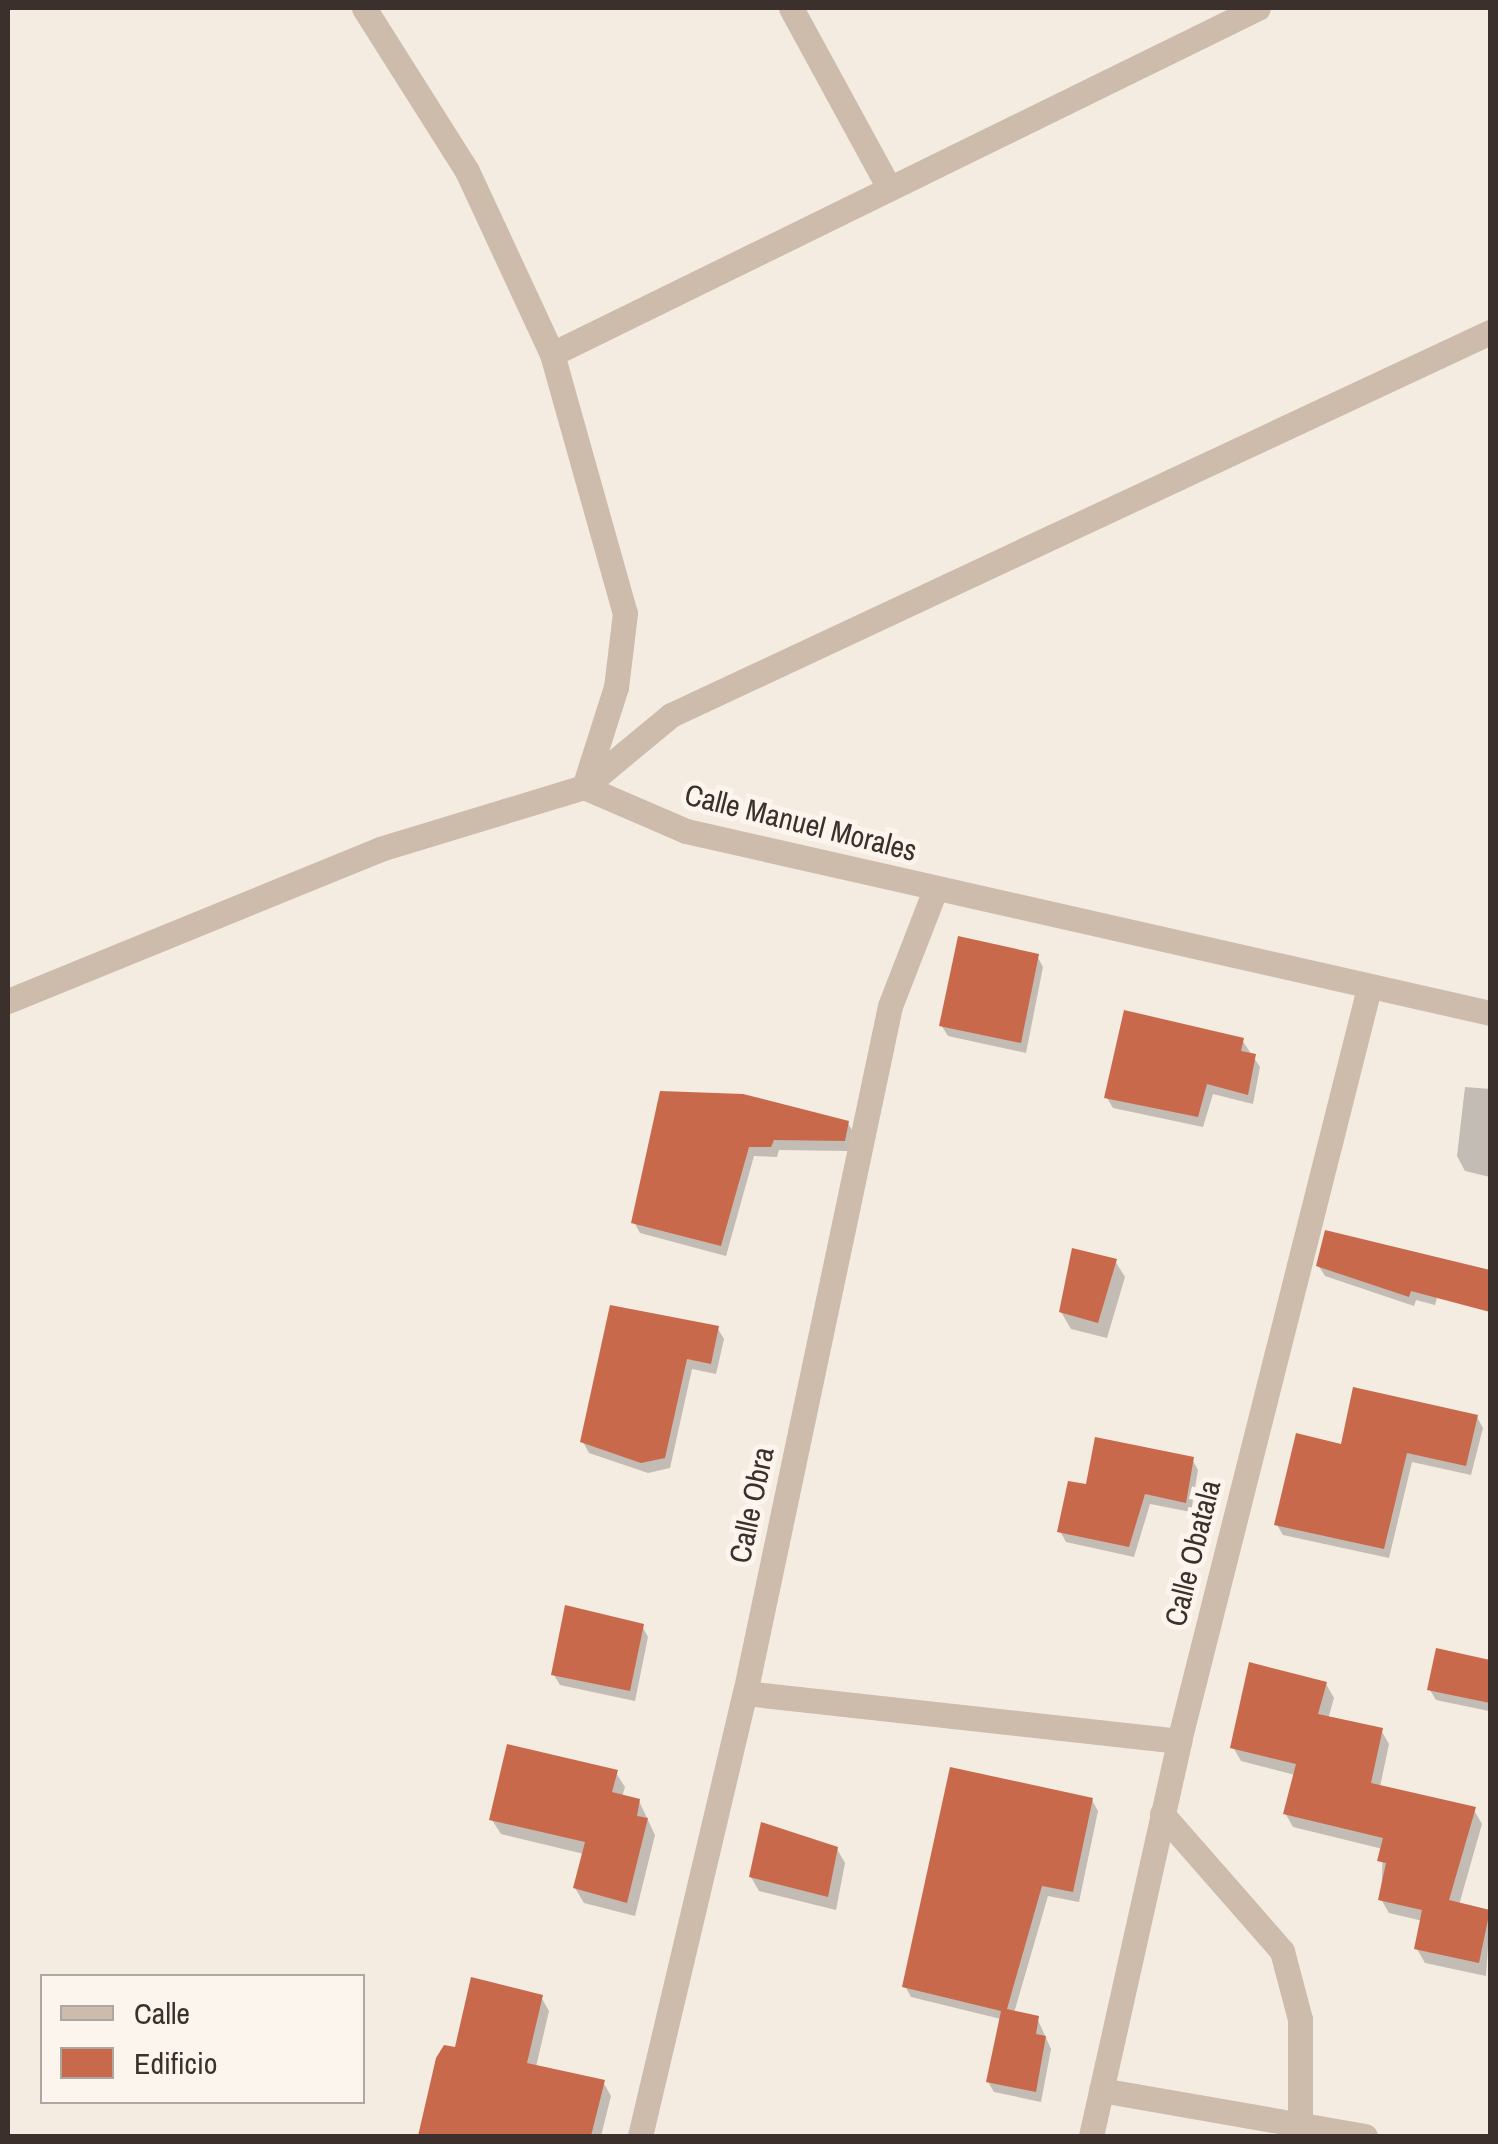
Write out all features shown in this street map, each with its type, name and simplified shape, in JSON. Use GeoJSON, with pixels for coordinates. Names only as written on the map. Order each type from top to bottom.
{"type":"FeatureCollection","features":[{"type":"Feature","properties":{"kind":"street"},"geometry":{"type":"LineString","coordinates":[[364,8],[467,171],[552,354],[625,613],[616,687],[584,787]]}},
{"type":"Feature","properties":{"kind":"street"},"geometry":{"type":"LineString","coordinates":[[791,8],[889,188]]}},
{"type":"Feature","properties":{"kind":"street"},"geometry":{"type":"LineString","coordinates":[[552,354],[1258,8]]}},
{"type":"Feature","properties":{"kind":"street"},"geometry":{"type":"LineString","coordinates":[[8,1001],[380,849],[584,787],[671,714],[1490,332]]}},
{"type":"Feature","properties":{"kind":"street","name":"Calle Manuel Morales"},"geometry":{"type":"LineString","coordinates":[[584,787],[686,831],[1490,1013]]}},
{"type":"Feature","properties":{"kind":"street","name":"Calle Obra"},"geometry":{"type":"LineString","coordinates":[[640,2136],[745,1693],[890,1006],[935,890]]}},
{"type":"Feature","properties":{"kind":"street","name":"Calle Obatala"},"geometry":{"type":"LineString","coordinates":[[1091,2136],[1179,1740],[1369,988]]}},
{"type":"Feature","properties":{"kind":"street"},"geometry":{"type":"LineString","coordinates":[[745,1693],[1179,1740]]}},
{"type":"Feature","properties":{"kind":"street"},"geometry":{"type":"LineString","coordinates":[[1162,1814],[1282,1951],[1300,2020],[1300,2125]]}},
{"type":"Feature","properties":{"kind":"street"},"geometry":{"type":"LineString","coordinates":[[1100,2090],[1366,2136]]}},
{"type":"Feature","properties":{"kind":"building"},"geometry":{"type":"Polygon","coordinates":[[[958,936],[1039,954],[1021,1043],[939,1026],[958,936]]]}},
{"type":"Feature","properties":{"kind":"building"},"geometry":{"type":"Polygon","coordinates":[[[1124,1010],[1244,1038],[1241,1051],[1256,1054],[1248,1095],[1207,1084],[1198,1117],[1104,1098],[1124,1010]]]}},
{"type":"Feature","properties":{"kind":"building"},"geometry":{"type":"Polygon","coordinates":[[[660,1091],[743,1094],[849,1121],[845,1141],[774,1140],[771,1147],[749,1147],[721,1246],[631,1223],[660,1091]]]}},
{"type":"Feature","properties":{"kind":"building"},"geometry":{"type":"Polygon","coordinates":[[[1325,1230],[1490,1270],[1490,1312],[1411,1291],[1409,1297],[1316,1266],[1325,1230]]]}},
{"type":"Feature","properties":{"kind":"building"},"geometry":{"type":"Polygon","coordinates":[[[1072,1248],[1117,1259],[1098,1323],[1059,1312],[1072,1248]]]}},
{"type":"Feature","properties":{"kind":"building"},"geometry":{"type":"Polygon","coordinates":[[[610,1305],[719,1326],[711,1364],[687,1359],[665,1458],[641,1463],[580,1442],[610,1305]]]}},
{"type":"Feature","properties":{"kind":"building"},"geometry":{"type":"Polygon","coordinates":[[[1353,1387],[1478,1415],[1466,1466],[1407,1453],[1384,1549],[1274,1525],[1296,1433],[1341,1444],[1353,1387]]]}},
{"type":"Feature","properties":{"kind":"building"},"geometry":{"type":"Polygon","coordinates":[[[1095,1437],[1194,1457],[1186,1503],[1145,1494],[1129,1547],[1057,1532],[1068,1481],[1086,1484],[1095,1437]]]}},
{"type":"Feature","properties":{"kind":"building"},"geometry":{"type":"Polygon","coordinates":[[[565,1605],[644,1624],[630,1691],[551,1675],[565,1605]]]}},
{"type":"Feature","properties":{"kind":"building"},"geometry":{"type":"Polygon","coordinates":[[[1436,1648],[1490,1660],[1490,1703],[1427,1690],[1436,1648]]]}},
{"type":"Feature","properties":{"kind":"building"},"geometry":{"type":"Polygon","coordinates":[[[1249,1662],[1327,1682],[1318,1714],[1383,1728],[1371,1783],[1476,1807],[1449,1900],[1490,1910],[1479,1963],[1414,1949],[1422,1910],[1378,1900],[1386,1863],[1377,1861],[1383,1838],[1283,1814],[1296,1764],[1230,1748],[1249,1662]]]}},
{"type":"Feature","properties":{"kind":"building"},"geometry":{"type":"Polygon","coordinates":[[[507,1744],[618,1770],[612,1792],[640,1799],[637,1816],[648,1818],[627,1903],[573,1888],[585,1842],[489,1820],[507,1744]]]}},
{"type":"Feature","properties":{"kind":"building"},"geometry":{"type":"Polygon","coordinates":[[[950,1767],[1093,1798],[1073,1892],[1042,1886],[1007,2009],[1039,2016],[1036,2034],[1046,2036],[1036,2092],[986,2082],[1001,2011],[902,1987],[950,1767]]]}},
{"type":"Feature","properties":{"kind":"building"},"geometry":{"type":"Polygon","coordinates":[[[761,1822],[838,1847],[828,1897],[749,1877],[761,1822]]]}},
{"type":"Feature","properties":{"kind":"building"},"geometry":{"type":"Polygon","coordinates":[[[471,1977],[543,1995],[527,2063],[605,2080],[591,2136],[418,2136],[436,2058],[444,2045],[455,2047],[471,1977]]]}}]}
